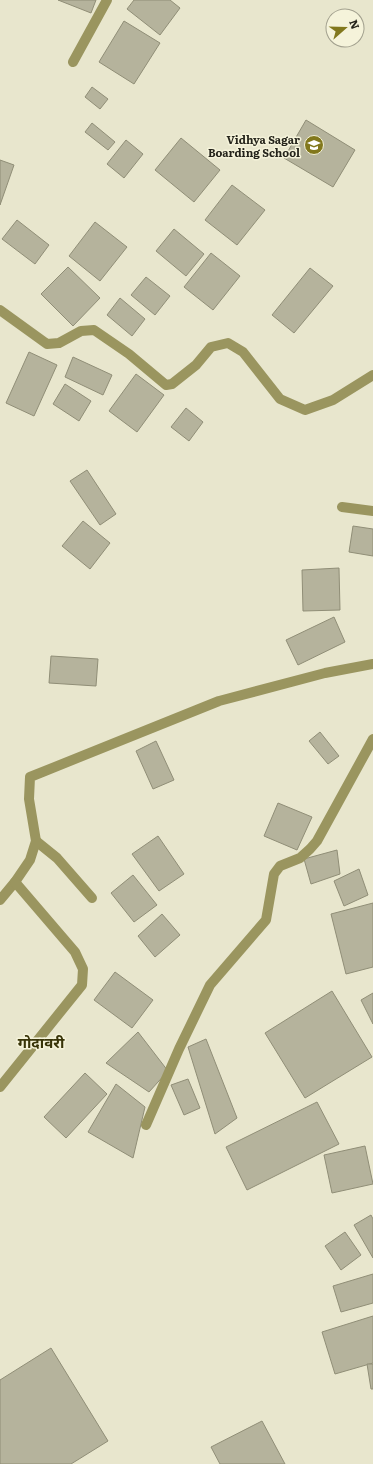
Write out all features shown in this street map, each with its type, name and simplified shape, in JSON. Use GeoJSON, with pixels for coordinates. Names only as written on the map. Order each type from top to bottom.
{"type":"FeatureCollection","features":[{"type":"Feature","properties":{"kind":"street"},"geometry":{"type":"LineString","coordinates":[[73,62],[107,0]]}},
{"type":"Feature","properties":{"kind":"street"},"geometry":{"type":"LineString","coordinates":[[0,310],[47,344],[60,343],[81,331],[94,330],[129,354],[166,384],[172,384],[196,365],[211,347],[228,343],[243,352],[280,399],[305,410],[333,400],[373,375]]}},
{"type":"Feature","properties":{"kind":"street"},"geometry":{"type":"LineString","coordinates":[[342,507],[373,511]]}},
{"type":"Feature","properties":{"kind":"street"},"geometry":{"type":"LineString","coordinates":[[0,900],[30,860],[36,841],[28,799],[30,777],[220,701],[325,673],[373,664]]}},
{"type":"Feature","properties":{"kind":"street"},"geometry":{"type":"LineString","coordinates":[[146,1125],[179,1049],[210,985],[266,920],[274,874],[280,866],[300,858],[317,841],[373,739]]}},
{"type":"Feature","properties":{"kind":"street"},"geometry":{"type":"LineString","coordinates":[[36,841],[57,858],[92,898]]}},
{"type":"Feature","properties":{"kind":"street"},"geometry":{"type":"LineString","coordinates":[[0,1087],[82,985],[83,969],[75,952],[15,882]]}},
{"type":"Feature","properties":{"kind":"building"},"geometry":{"type":"Polygon","coordinates":[[[58,0],[96,0],[91,13],[58,0]]]}},
{"type":"Feature","properties":{"kind":"building"},"geometry":{"type":"Polygon","coordinates":[[[134,0],[170,0],[180,8],[160,35],[127,9],[134,0]]]}},
{"type":"Feature","properties":{"kind":"building"},"geometry":{"type":"Polygon","coordinates":[[[124,21],[160,43],[134,84],[99,62],[124,21]]]}},
{"type":"Feature","properties":{"kind":"building"},"geometry":{"type":"Polygon","coordinates":[[[92,87],[108,99],[100,109],[85,97],[92,87]]]}},
{"type":"Feature","properties":{"kind":"building","name":"Vidhya Sagar Boarding School"},"geometry":{"type":"Polygon","coordinates":[[[306,120],[355,150],[333,187],[284,158],[306,120]]]}},
{"type":"Feature","properties":{"kind":"building"},"geometry":{"type":"Polygon","coordinates":[[[92,123],[115,142],[108,150],[85,132],[92,123]]]}},
{"type":"Feature","properties":{"kind":"building"},"geometry":{"type":"Polygon","coordinates":[[[181,138],[220,170],[194,202],[155,170],[181,138]]]}},
{"type":"Feature","properties":{"kind":"building"},"geometry":{"type":"Polygon","coordinates":[[[126,140],[143,154],[124,178],[107,164],[126,140]]]}},
{"type":"Feature","properties":{"kind":"building"},"geometry":{"type":"Polygon","coordinates":[[[0,160],[14,165],[0,205],[0,160]]]}},
{"type":"Feature","properties":{"kind":"building"},"geometry":{"type":"Polygon","coordinates":[[[232,185],[265,210],[237,245],[205,220],[232,185]]]}},
{"type":"Feature","properties":{"kind":"building"},"geometry":{"type":"Polygon","coordinates":[[[17,220],[49,245],[35,264],[2,239],[17,220]]]}},
{"type":"Feature","properties":{"kind":"building"},"geometry":{"type":"Polygon","coordinates":[[[95,222],[127,247],[100,281],[69,256],[95,222]]]}},
{"type":"Feature","properties":{"kind":"building"},"geometry":{"type":"Polygon","coordinates":[[[174,229],[204,254],[186,276],[156,251],[174,229]]]}},
{"type":"Feature","properties":{"kind":"building"},"geometry":{"type":"Polygon","coordinates":[[[211,253],[240,276],[213,310],[184,287],[211,253]]]}},
{"type":"Feature","properties":{"kind":"building"},"geometry":{"type":"Polygon","coordinates":[[[68,267],[100,298],[73,326],[41,294],[68,267]]]}},
{"type":"Feature","properties":{"kind":"building"},"geometry":{"type":"Polygon","coordinates":[[[310,268],[333,286],[294,333],[272,315],[310,268]]]}},
{"type":"Feature","properties":{"kind":"building"},"geometry":{"type":"Polygon","coordinates":[[[146,277],[170,296],[155,315],[131,295],[146,277]]]}},
{"type":"Feature","properties":{"kind":"building"},"geometry":{"type":"Polygon","coordinates":[[[120,298],[145,319],[132,336],[107,315],[120,298]]]}},
{"type":"Feature","properties":{"kind":"building"},"geometry":{"type":"Polygon","coordinates":[[[29,352],[57,365],[34,416],[6,403],[29,352]]]}},
{"type":"Feature","properties":{"kind":"building"},"geometry":{"type":"Polygon","coordinates":[[[73,357],[112,375],[103,395],[65,377],[73,357]]]}},
{"type":"Feature","properties":{"kind":"building"},"geometry":{"type":"Polygon","coordinates":[[[136,374],[164,395],[137,432],[109,411],[136,374]]]}},
{"type":"Feature","properties":{"kind":"building"},"geometry":{"type":"Polygon","coordinates":[[[65,384],[91,401],[79,421],[53,404],[65,384]]]}},
{"type":"Feature","properties":{"kind":"building"},"geometry":{"type":"Polygon","coordinates":[[[186,408],[203,422],[189,441],[171,427],[186,408]]]}},
{"type":"Feature","properties":{"kind":"building"},"geometry":{"type":"Polygon","coordinates":[[[87,470],[116,514],[100,525],[70,481],[87,470]]]}},
{"type":"Feature","properties":{"kind":"building"},"geometry":{"type":"Polygon","coordinates":[[[83,521],[110,543],[90,569],[62,546],[83,521]]]}},
{"type":"Feature","properties":{"kind":"building"},"geometry":{"type":"Polygon","coordinates":[[[353,526],[373,529],[373,556],[349,552],[353,526]]]}},
{"type":"Feature","properties":{"kind":"building"},"geometry":{"type":"Polygon","coordinates":[[[339,568],[340,610],[303,611],[302,570],[339,568]]]}},
{"type":"Feature","properties":{"kind":"building"},"geometry":{"type":"Polygon","coordinates":[[[334,617],[345,642],[298,665],[286,640],[334,617]]]}},
{"type":"Feature","properties":{"kind":"building"},"geometry":{"type":"Polygon","coordinates":[[[51,656],[98,659],[96,686],[49,683],[51,656]]]}},
{"type":"Feature","properties":{"kind":"building"},"geometry":{"type":"Polygon","coordinates":[[[320,732],[339,756],[328,764],[309,741],[320,732]]]}},
{"type":"Feature","properties":{"kind":"building"},"geometry":{"type":"Polygon","coordinates":[[[156,741],[174,780],[153,789],[136,751],[156,741]]]}},
{"type":"Feature","properties":{"kind":"building"},"geometry":{"type":"Polygon","coordinates":[[[278,803],[312,817],[297,850],[264,836],[278,803]]]}},
{"type":"Feature","properties":{"kind":"building"},"geometry":{"type":"Polygon","coordinates":[[[158,836],[184,874],[159,891],[132,854],[158,836]]]}},
{"type":"Feature","properties":{"kind":"building"},"geometry":{"type":"Polygon","coordinates":[[[337,850],[340,874],[311,884],[304,859],[337,850]]]}},
{"type":"Feature","properties":{"kind":"building"},"geometry":{"type":"Polygon","coordinates":[[[359,869],[368,895],[344,906],[334,881],[359,869]]]}},
{"type":"Feature","properties":{"kind":"building"},"geometry":{"type":"Polygon","coordinates":[[[133,875],[157,905],[134,922],[111,893],[133,875]]]}},
{"type":"Feature","properties":{"kind":"building"},"geometry":{"type":"Polygon","coordinates":[[[373,903],[373,967],[346,974],[331,914],[373,903]]]}},
{"type":"Feature","properties":{"kind":"building"},"geometry":{"type":"Polygon","coordinates":[[[162,914],[180,935],[155,957],[138,936],[162,914]]]}},
{"type":"Feature","properties":{"kind":"building"},"geometry":{"type":"Polygon","coordinates":[[[115,972],[153,1000],[132,1028],[94,1000],[115,972]]]}},
{"type":"Feature","properties":{"kind":"building"},"geometry":{"type":"Polygon","coordinates":[[[332,991],[372,1057],[305,1098],[265,1033],[332,991]]]}},
{"type":"Feature","properties":{"kind":"building"},"geometry":{"type":"Polygon","coordinates":[[[373,993],[373,1024],[361,1000],[373,993]]]}},
{"type":"Feature","properties":{"kind":"building"},"geometry":{"type":"Polygon","coordinates":[[[138,1032],[168,1071],[149,1092],[106,1063],[138,1032]]]}},
{"type":"Feature","properties":{"kind":"building"},"geometry":{"type":"Polygon","coordinates":[[[206,1039],[237,1118],[215,1134],[188,1047],[206,1039]]]}},
{"type":"Feature","properties":{"kind":"building"},"geometry":{"type":"Polygon","coordinates":[[[85,1073],[107,1094],[66,1138],[44,1117],[85,1073]]]}},
{"type":"Feature","properties":{"kind":"building"},"geometry":{"type":"Polygon","coordinates":[[[188,1079],[200,1108],[184,1115],[171,1085],[188,1079]]]}},
{"type":"Feature","properties":{"kind":"building"},"geometry":{"type":"Polygon","coordinates":[[[116,1084],[145,1107],[133,1158],[88,1132],[116,1084]]]}},
{"type":"Feature","properties":{"kind":"building"},"geometry":{"type":"Polygon","coordinates":[[[317,1102],[339,1144],[247,1190],[226,1147],[317,1102]]]}},
{"type":"Feature","properties":{"kind":"building"},"geometry":{"type":"Polygon","coordinates":[[[365,1146],[373,1184],[332,1193],[324,1155],[365,1146]]]}},
{"type":"Feature","properties":{"kind":"building"},"geometry":{"type":"Polygon","coordinates":[[[371,1215],[373,1219],[373,1258],[354,1225],[371,1215]]]}},
{"type":"Feature","properties":{"kind":"building"},"geometry":{"type":"Polygon","coordinates":[[[345,1232],[361,1255],[341,1270],[325,1246],[345,1232]]]}},
{"type":"Feature","properties":{"kind":"building"},"geometry":{"type":"Polygon","coordinates":[[[373,1274],[373,1303],[341,1312],[333,1286],[373,1274]]]}},
{"type":"Feature","properties":{"kind":"building"},"geometry":{"type":"Polygon","coordinates":[[[373,1316],[373,1363],[335,1374],[322,1332],[373,1316]]]}},
{"type":"Feature","properties":{"kind":"building"},"geometry":{"type":"Polygon","coordinates":[[[51,1348],[108,1441],[71,1464],[0,1464],[0,1380],[51,1348]]]}},
{"type":"Feature","properties":{"kind":"building"},"geometry":{"type":"Polygon","coordinates":[[[367,1364],[373,1364],[373,1389],[371,1389],[367,1364]]]}},
{"type":"Feature","properties":{"kind":"building"},"geometry":{"type":"Polygon","coordinates":[[[262,1421],[285,1464],[220,1464],[211,1447],[262,1421]]]}},
{"type":"Feature","properties":{"kind":"place","name":"Vidhya Sagar Boarding School"},"geometry":{"type":"Point","coordinates":[314,145]}},
{"type":"Feature","properties":{"kind":"district","name":"गोदावरी"},"geometry":{"type":"Point","coordinates":[41,1041]}}]}
